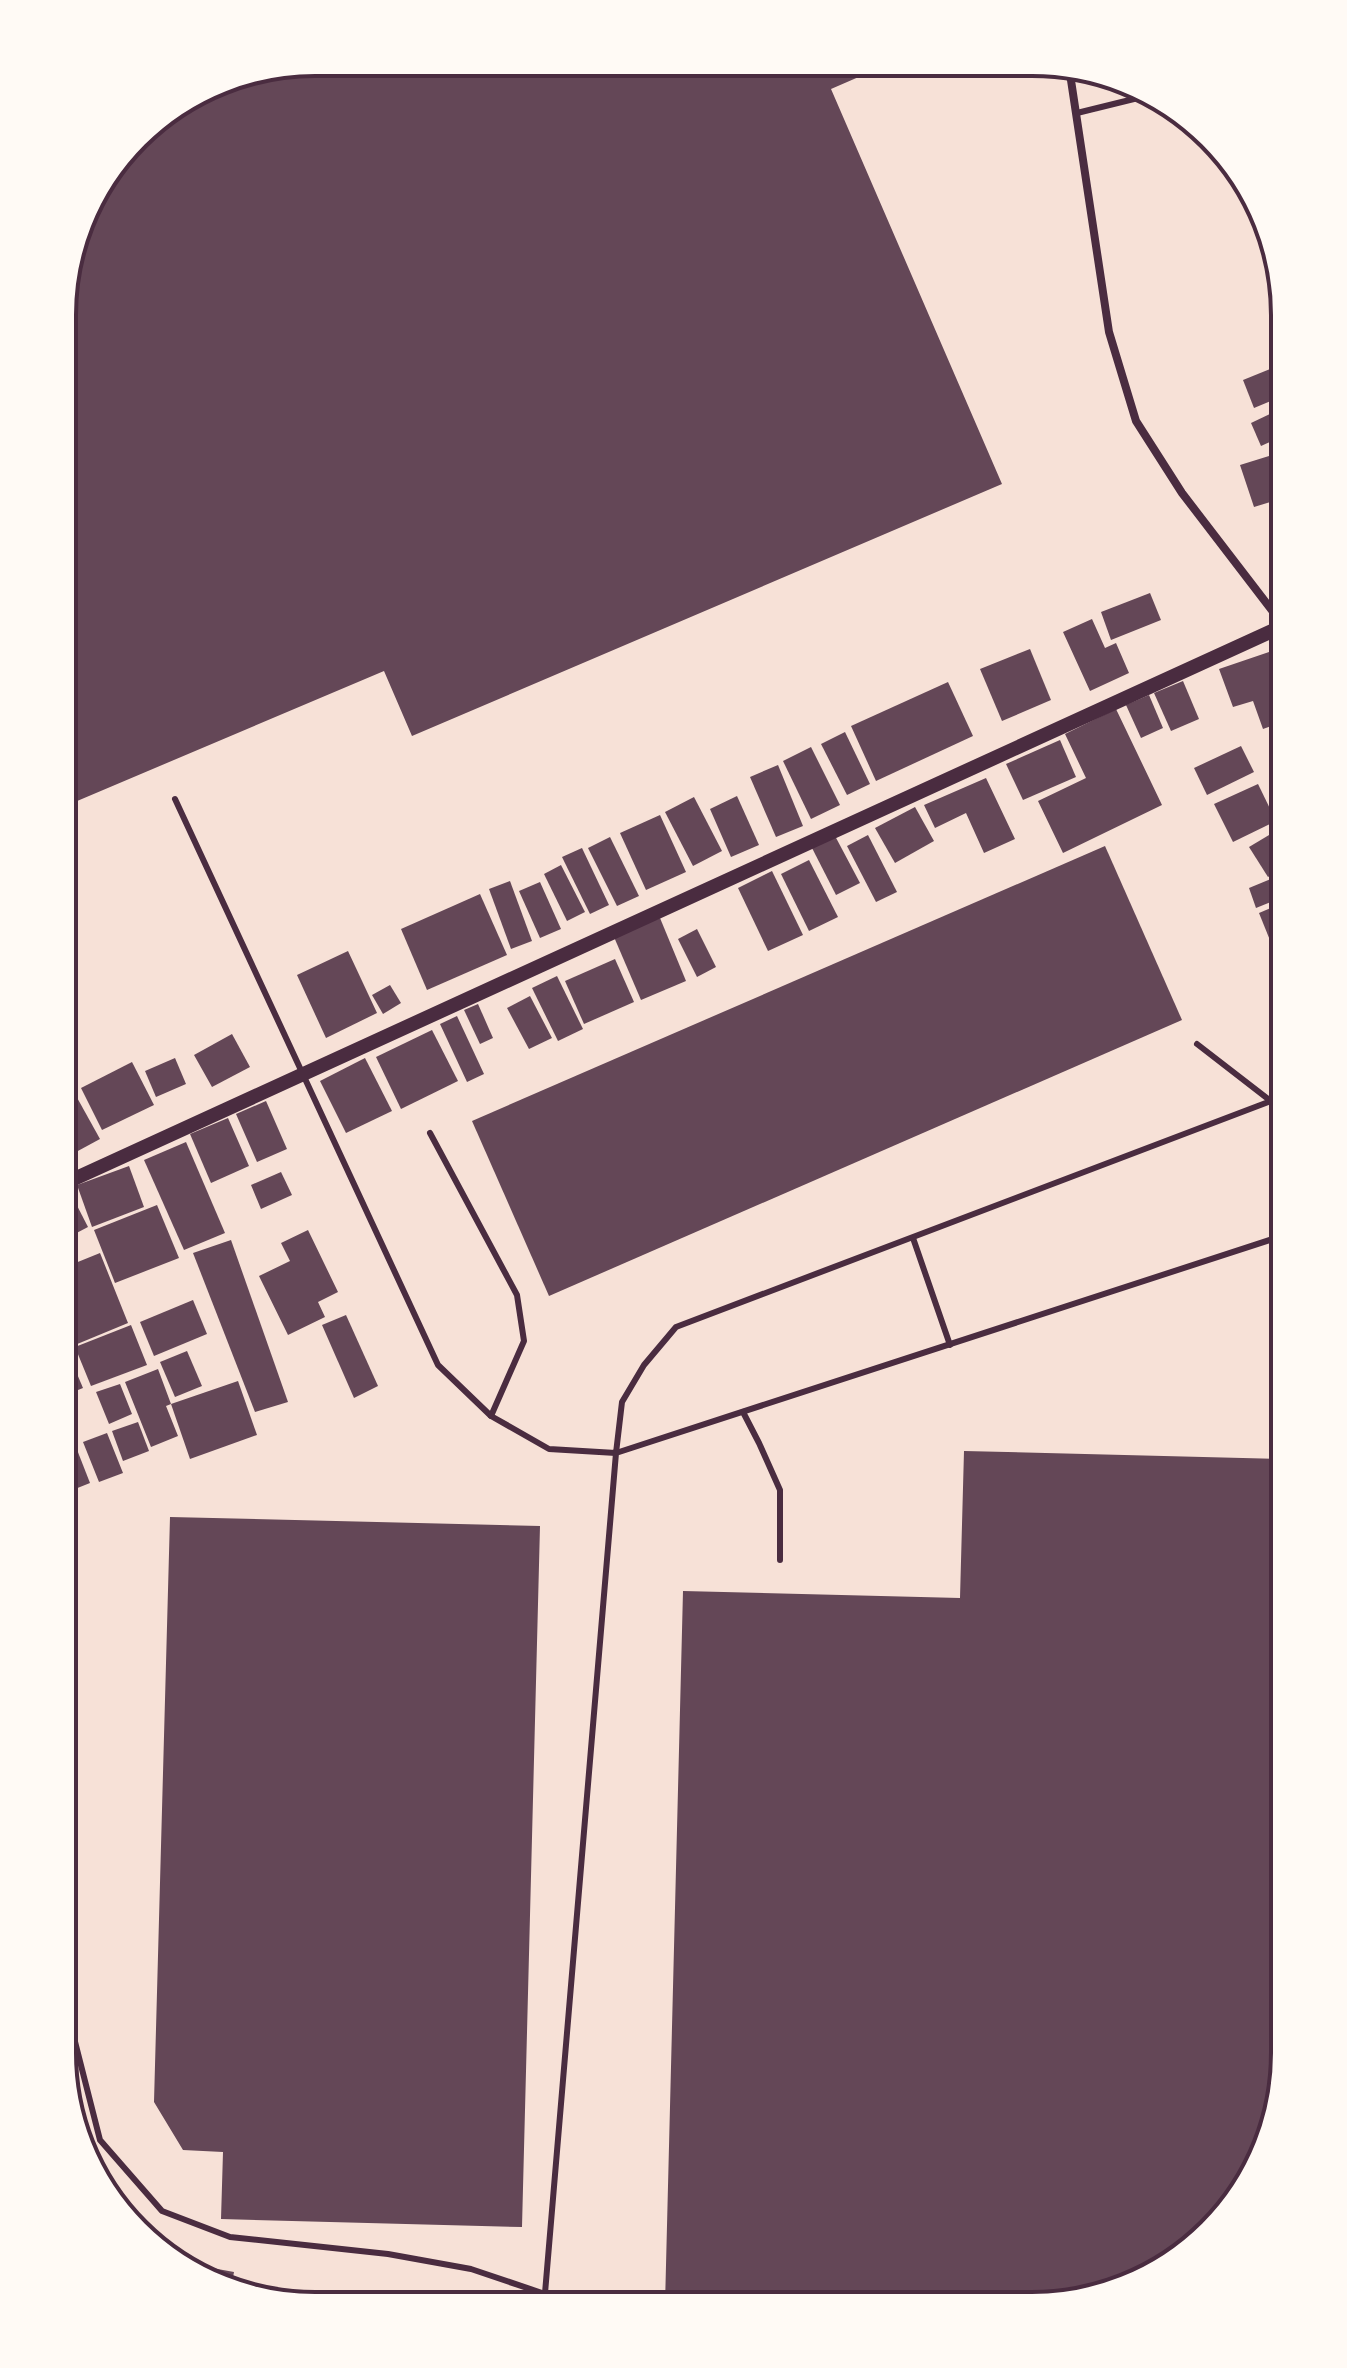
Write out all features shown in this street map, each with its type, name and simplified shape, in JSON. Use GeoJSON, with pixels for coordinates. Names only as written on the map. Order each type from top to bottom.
{"type":"FeatureCollection","features":[{"type":"Feature","properties":{"kind":"street"},"geometry":{"type":"LineString","coordinates":[[1071,80],[1109,332],[1136,421],[1182,493],[1271,609]]}},
{"type":"Feature","properties":{"kind":"street"},"geometry":{"type":"LineString","coordinates":[[76,1178],[1271,632]]}},
{"type":"Feature","properties":{"kind":"lane"},"geometry":{"type":"LineString","coordinates":[[1077,113],[1133,99]]}},
{"type":"Feature","properties":{"kind":"lane"},"geometry":{"type":"LineString","coordinates":[[175,799],[438,1365],[491,1416],[549,1449],[616,1453],[1270,1240]]}},
{"type":"Feature","properties":{"kind":"lane"},"geometry":{"type":"LineString","coordinates":[[1197,1044],[1271,1101]]}},
{"type":"Feature","properties":{"kind":"lane"},"geometry":{"type":"LineString","coordinates":[[545,2292],[616,1453],[622,1402],[644,1365],[676,1327],[1271,1101]]}},
{"type":"Feature","properties":{"kind":"lane"},"geometry":{"type":"LineString","coordinates":[[430,1133],[517,1295],[524,1341],[491,1416]]}},
{"type":"Feature","properties":{"kind":"lane"},"geometry":{"type":"LineString","coordinates":[[913,1238],[950,1345]]}},
{"type":"Feature","properties":{"kind":"lane"},"geometry":{"type":"LineString","coordinates":[[743,1412],[780,1490],[780,1560]]}},
{"type":"Feature","properties":{"kind":"lane"},"geometry":{"type":"LineString","coordinates":[[76,2046],[100,2140],[162,2211],[230,2237],[388,2254],[471,2269],[539,2292]]}},
{"type":"Feature","properties":{"kind":"building"},"geometry":{"type":"Polygon","coordinates":[[[861,76],[831,89],[1002,484],[412,736],[384,671],[76,801],[78,284],[84,253],[101,209],[135,157],[157,135],[195,108],[238,89],[284,78],[861,76]]]}},
{"type":"Feature","properties":{"kind":"building"},"geometry":{"type":"Polygon","coordinates":[[[1271,369],[1271,401],[1254,408],[1243,380],[1271,369]]]}},
{"type":"Feature","properties":{"kind":"building"},"geometry":{"type":"Polygon","coordinates":[[[1271,414],[1271,441],[1261,446],[1251,423],[1271,414]]]}},
{"type":"Feature","properties":{"kind":"building"},"geometry":{"type":"Polygon","coordinates":[[[1269,456],[1271,502],[1254,507],[1240,465],[1269,456]]]}},
{"type":"Feature","properties":{"kind":"building"},"geometry":{"type":"Polygon","coordinates":[[[1150,593],[1161,620],[1111,640],[1101,612],[1150,593]]]}},
{"type":"Feature","properties":{"kind":"building"},"geometry":{"type":"Polygon","coordinates":[[[1092,619],[1105,648],[1116,643],[1129,673],[1090,691],[1063,632],[1092,619]]]}},
{"type":"Feature","properties":{"kind":"building"},"geometry":{"type":"Polygon","coordinates":[[[1030,649],[1051,700],[1002,721],[980,669],[1030,649]]]}},
{"type":"Feature","properties":{"kind":"building"},"geometry":{"type":"Polygon","coordinates":[[[1269,652],[1271,726],[1263,729],[1253,701],[1233,707],[1219,669],[1269,652]]]}},
{"type":"Feature","properties":{"kind":"building"},"geometry":{"type":"Polygon","coordinates":[[[1183,681],[1199,719],[1171,731],[1154,693],[1183,681]]]}},
{"type":"Feature","properties":{"kind":"building"},"geometry":{"type":"Polygon","coordinates":[[[948,682],[973,736],[876,781],[851,726],[948,682]]]}},
{"type":"Feature","properties":{"kind":"building"},"geometry":{"type":"Polygon","coordinates":[[[1149,695],[1163,728],[1141,738],[1126,705],[1149,695]]]}},
{"type":"Feature","properties":{"kind":"building"},"geometry":{"type":"Polygon","coordinates":[[[1116,709],[1162,805],[1063,853],[1038,801],[1086,778],[1065,734],[1116,709]]]}},
{"type":"Feature","properties":{"kind":"building"},"geometry":{"type":"Polygon","coordinates":[[[845,732],[870,784],[847,795],[821,744],[845,732]]]}},
{"type":"Feature","properties":{"kind":"building"},"geometry":{"type":"Polygon","coordinates":[[[1060,740],[1076,777],[1023,800],[1006,764],[1060,740]]]}},
{"type":"Feature","properties":{"kind":"building"},"geometry":{"type":"Polygon","coordinates":[[[1241,746],[1254,772],[1207,795],[1194,768],[1241,746]]]}},
{"type":"Feature","properties":{"kind":"building"},"geometry":{"type":"Polygon","coordinates":[[[811,747],[840,805],[811,819],[783,761],[811,747]]]}},
{"type":"Feature","properties":{"kind":"building"},"geometry":{"type":"Polygon","coordinates":[[[778,765],[803,826],[776,837],[750,777],[778,765]]]}},
{"type":"Feature","properties":{"kind":"building"},"geometry":{"type":"Polygon","coordinates":[[[986,778],[1015,839],[984,853],[966,813],[935,828],[924,805],[986,778]]]}},
{"type":"Feature","properties":{"kind":"building"},"geometry":{"type":"Polygon","coordinates":[[[1258,784],[1271,810],[1271,824],[1233,842],[1214,804],[1258,784]]]}},
{"type":"Feature","properties":{"kind":"building"},"geometry":{"type":"Polygon","coordinates":[[[737,796],[759,845],[731,857],[710,809],[737,796]]]}},
{"type":"Feature","properties":{"kind":"building"},"geometry":{"type":"Polygon","coordinates":[[[694,797],[722,851],[693,866],[665,812],[694,797]]]}},
{"type":"Feature","properties":{"kind":"building"},"geometry":{"type":"Polygon","coordinates":[[[915,807],[934,841],[895,863],[875,828],[915,807]]]}},
{"type":"Feature","properties":{"kind":"building"},"geometry":{"type":"Polygon","coordinates":[[[660,815],[686,872],[646,890],[620,833],[660,815]]]}},
{"type":"Feature","properties":{"kind":"building"},"geometry":{"type":"Polygon","coordinates":[[[834,834],[860,883],[836,895],[811,846],[834,834]]]}},
{"type":"Feature","properties":{"kind":"building"},"geometry":{"type":"Polygon","coordinates":[[[1271,834],[1271,875],[1268,877],[1249,847],[1271,834]]]}},
{"type":"Feature","properties":{"kind":"building"},"geometry":{"type":"Polygon","coordinates":[[[868,835],[897,892],[876,902],[847,846],[868,835]]]}},
{"type":"Feature","properties":{"kind":"building"},"geometry":{"type":"Polygon","coordinates":[[[610,837],[639,896],[617,906],[588,848],[610,837]]]}},
{"type":"Feature","properties":{"kind":"building"},"geometry":{"type":"Polygon","coordinates":[[[1105,846],[1182,1020],[549,1296],[472,1121],[1105,846]]]}},
{"type":"Feature","properties":{"kind":"building"},"geometry":{"type":"Polygon","coordinates":[[[582,848],[609,905],[590,914],[562,857],[582,848]]]}},
{"type":"Feature","properties":{"kind":"building"},"geometry":{"type":"Polygon","coordinates":[[[809,860],[838,917],[809,931],[781,874],[809,860]]]}},
{"type":"Feature","properties":{"kind":"building"},"geometry":{"type":"Polygon","coordinates":[[[561,865],[585,912],[567,921],[544,874],[561,865]]]}},
{"type":"Feature","properties":{"kind":"building"},"geometry":{"type":"Polygon","coordinates":[[[772,871],[803,935],[768,951],[738,888],[772,871]]]}},
{"type":"Feature","properties":{"kind":"building"},"geometry":{"type":"Polygon","coordinates":[[[1271,879],[1271,902],[1256,908],[1249,888],[1271,879]]]}},
{"type":"Feature","properties":{"kind":"building"},"geometry":{"type":"Polygon","coordinates":[[[510,881],[532,941],[511,949],[489,889],[510,881]]]}},
{"type":"Feature","properties":{"kind":"building"},"geometry":{"type":"Polygon","coordinates":[[[540,882],[561,929],[540,938],[519,891],[540,882]]]}},
{"type":"Feature","properties":{"kind":"building"},"geometry":{"type":"Polygon","coordinates":[[[480,894],[507,955],[427,990],[401,929],[480,894]]]}},
{"type":"Feature","properties":{"kind":"building"},"geometry":{"type":"Polygon","coordinates":[[[1271,908],[1271,942],[1259,913],[1271,908]]]}},
{"type":"Feature","properties":{"kind":"building"},"geometry":{"type":"Polygon","coordinates":[[[660,918],[686,981],[641,1000],[614,937],[660,918]]]}},
{"type":"Feature","properties":{"kind":"building"},"geometry":{"type":"Polygon","coordinates":[[[697,929],[716,967],[697,977],[678,939],[697,929]]]}},
{"type":"Feature","properties":{"kind":"building"},"geometry":{"type":"Polygon","coordinates":[[[348,951],[377,1013],[326,1038],[297,975],[348,951]]]}},
{"type":"Feature","properties":{"kind":"building"},"geometry":{"type":"Polygon","coordinates":[[[615,959],[634,1002],[584,1024],[565,981],[615,959]]]}},
{"type":"Feature","properties":{"kind":"building"},"geometry":{"type":"Polygon","coordinates":[[[557,976],[583,1029],[558,1041],[532,988],[557,976]]]}},
{"type":"Feature","properties":{"kind":"building"},"geometry":{"type":"Polygon","coordinates":[[[390,985],[401,1003],[383,1014],[372,995],[390,985]]]}},
{"type":"Feature","properties":{"kind":"building"},"geometry":{"type":"Polygon","coordinates":[[[530,996],[552,1038],[529,1049],[507,1008],[530,996]]]}},
{"type":"Feature","properties":{"kind":"building"},"geometry":{"type":"Polygon","coordinates":[[[478,1004],[493,1038],[480,1044],[464,1010],[478,1004]]]}},
{"type":"Feature","properties":{"kind":"building"},"geometry":{"type":"Polygon","coordinates":[[[457,1016],[484,1074],[467,1082],[440,1024],[457,1016]]]}},
{"type":"Feature","properties":{"kind":"building"},"geometry":{"type":"Polygon","coordinates":[[[432,1030],[458,1081],[401,1109],[376,1057],[432,1030]]]}},
{"type":"Feature","properties":{"kind":"building"},"geometry":{"type":"Polygon","coordinates":[[[232,1034],[250,1067],[212,1087],[194,1055],[232,1034]]]}},
{"type":"Feature","properties":{"kind":"building"},"geometry":{"type":"Polygon","coordinates":[[[175,1058],[186,1084],[156,1097],[145,1071],[175,1058]]]}},
{"type":"Feature","properties":{"kind":"building"},"geometry":{"type":"Polygon","coordinates":[[[365,1058],[392,1111],[346,1133],[320,1081],[365,1058]]]}},
{"type":"Feature","properties":{"kind":"building"},"geometry":{"type":"Polygon","coordinates":[[[132,1062],[154,1105],[102,1130],[81,1088],[132,1062]]]}},
{"type":"Feature","properties":{"kind":"building"},"geometry":{"type":"Polygon","coordinates":[[[76,1096],[100,1139],[76,1152],[76,1096]]]}},
{"type":"Feature","properties":{"kind":"building"},"geometry":{"type":"Polygon","coordinates":[[[266,1101],[287,1149],[257,1162],[236,1114],[266,1101]]]}},
{"type":"Feature","properties":{"kind":"building"},"geometry":{"type":"Polygon","coordinates":[[[228,1118],[249,1166],[211,1183],[190,1134],[228,1118]]]}},
{"type":"Feature","properties":{"kind":"building"},"geometry":{"type":"Polygon","coordinates":[[[186,1142],[225,1233],[184,1250],[144,1160],[186,1142]]]}},
{"type":"Feature","properties":{"kind":"building"},"geometry":{"type":"Polygon","coordinates":[[[129,1166],[144,1207],[92,1227],[77,1185],[129,1166]]]}},
{"type":"Feature","properties":{"kind":"building"},"geometry":{"type":"Polygon","coordinates":[[[281,1172],[292,1195],[261,1209],[251,1185],[281,1172]]]}},
{"type":"Feature","properties":{"kind":"building"},"geometry":{"type":"Polygon","coordinates":[[[76,1204],[88,1227],[76,1233],[76,1204]]]}},
{"type":"Feature","properties":{"kind":"building"},"geometry":{"type":"Polygon","coordinates":[[[157,1205],[179,1258],[115,1283],[94,1230],[157,1205]]]}},
{"type":"Feature","properties":{"kind":"building"},"geometry":{"type":"Polygon","coordinates":[[[308,1230],[338,1292],[318,1302],[325,1317],[288,1335],[259,1276],[290,1261],[281,1243],[308,1230]]]}},
{"type":"Feature","properties":{"kind":"building"},"geometry":{"type":"Polygon","coordinates":[[[231,1240],[288,1402],[255,1412],[193,1253],[231,1240]]]}},
{"type":"Feature","properties":{"kind":"building"},"geometry":{"type":"Polygon","coordinates":[[[100,1253],[128,1323],[76,1345],[76,1263],[100,1253]]]}},
{"type":"Feature","properties":{"kind":"building"},"geometry":{"type":"Polygon","coordinates":[[[193,1300],[207,1334],[154,1356],[140,1322],[193,1300]]]}},
{"type":"Feature","properties":{"kind":"building"},"geometry":{"type":"Polygon","coordinates":[[[346,1315],[378,1386],[354,1398],[322,1325],[346,1315]]]}},
{"type":"Feature","properties":{"kind":"building"},"geometry":{"type":"Polygon","coordinates":[[[131,1325],[147,1365],[91,1386],[76,1347],[131,1325]]]}},
{"type":"Feature","properties":{"kind":"building"},"geometry":{"type":"Polygon","coordinates":[[[187,1351],[202,1386],[175,1397],[160,1362],[187,1351]]]}},
{"type":"Feature","properties":{"kind":"building"},"geometry":{"type":"Polygon","coordinates":[[[158,1369],[171,1404],[166,1406],[178,1436],[151,1447],[125,1382],[158,1369]]]}},
{"type":"Feature","properties":{"kind":"building"},"geometry":{"type":"Polygon","coordinates":[[[76,1372],[83,1388],[76,1391],[76,1372]]]}},
{"type":"Feature","properties":{"kind":"building"},"geometry":{"type":"Polygon","coordinates":[[[238,1381],[257,1435],[190,1459],[171,1404],[238,1381]]]}},
{"type":"Feature","properties":{"kind":"building"},"geometry":{"type":"Polygon","coordinates":[[[120,1384],[132,1414],[109,1424],[96,1392],[120,1384]]]}},
{"type":"Feature","properties":{"kind":"building"},"geometry":{"type":"Polygon","coordinates":[[[138,1422],[149,1451],[123,1461],[112,1431],[138,1422]]]}},
{"type":"Feature","properties":{"kind":"building"},"geometry":{"type":"Polygon","coordinates":[[[107,1433],[123,1473],[99,1482],[83,1442],[107,1433]]]}},
{"type":"Feature","properties":{"kind":"building"},"geometry":{"type":"Polygon","coordinates":[[[76,1447],[90,1483],[76,1489],[76,1447]]]}},
{"type":"Feature","properties":{"kind":"building"},"geometry":{"type":"Polygon","coordinates":[[[964,1451],[1270,1459],[1270,2069],[1258,2130],[1246,2159],[1222,2198],[1177,2243],[1152,2260],[1094,2284],[1032,2292],[665,2292],[683,1591],[960,1598],[964,1451]]]}},
{"type":"Feature","properties":{"kind":"building"},"geometry":{"type":"Polygon","coordinates":[[[170,1517],[540,1526],[522,2227],[221,2219],[223,2152],[183,2150],[154,2102],[170,1517]]]}},
{"type":"Feature","properties":{"kind":"building"},"geometry":{"type":"Polygon","coordinates":[[[211,2268],[234,2272],[233,2277],[211,2268]]]}}]}
